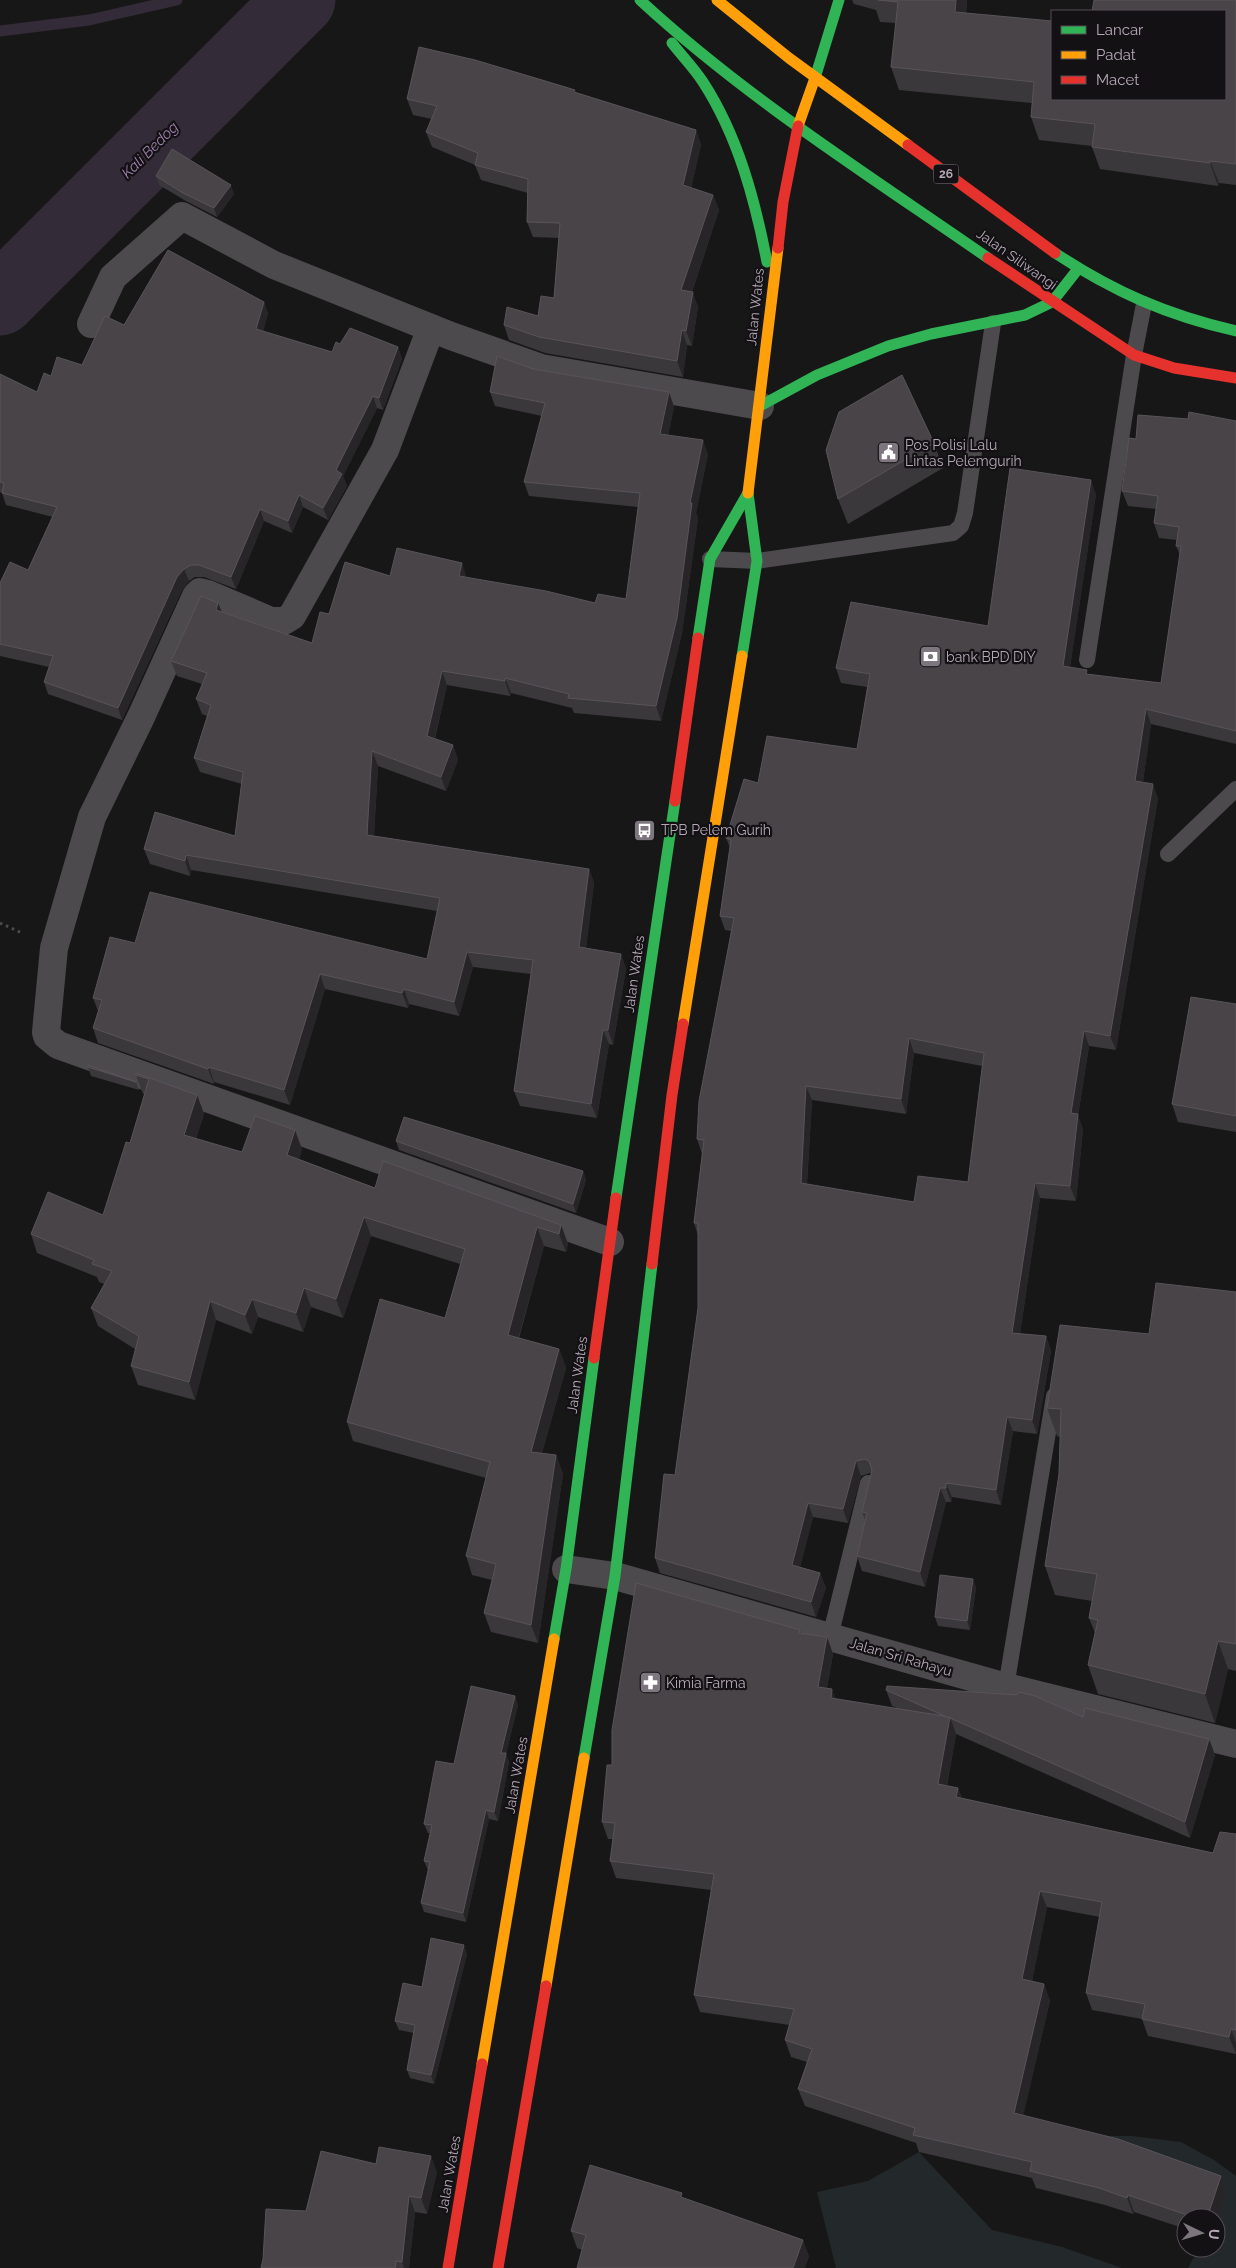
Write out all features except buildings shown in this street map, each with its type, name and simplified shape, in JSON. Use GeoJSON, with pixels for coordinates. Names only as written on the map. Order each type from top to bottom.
{"type":"FeatureCollection","features":[{"type":"Feature","properties":{"kind":"main road"},"geometry":{"type":"LineString","coordinates":[[639,0],[679,36],[798,126]]}},
{"type":"Feature","properties":{"kind":"main road"},"geometry":{"type":"LineString","coordinates":[[639,0],[704,83],[725,124],[746,177],[756,212],[772,288]]}},
{"type":"Feature","properties":{"kind":"main road","name":"26"},"geometry":{"type":"LineString","coordinates":[[717,0],[757,35],[815,78]]}},
{"type":"Feature","properties":{"kind":"main road","name":"Jalan Wates"},"geometry":{"type":"LineString","coordinates":[[498,2268],[615,1576],[672,1095],[757,561],[748,492],[760,406],[782,202],[798,126],[840,0]]}},
{"type":"Feature","properties":{"kind":"main road","name":"Jalan Siliwangi"},"geometry":{"type":"LineString","coordinates":[[815,78],[1078,269],[1144,304],[1168,314],[1221,329],[1236,331]]}},
{"type":"Feature","properties":{"kind":"main road","name":"Jalan Siliwangi"},"geometry":{"type":"LineString","coordinates":[[798,126],[1052,302],[1134,355],[1174,368],[1236,378]]}},
{"type":"Feature","properties":{"kind":"main road"},"geometry":{"type":"LineString","coordinates":[[760,406],[817,375],[888,346],[931,334],[993,323],[1025,315],[1052,302],[1078,269]]}},
{"type":"Feature","properties":{"kind":"main road"},"geometry":{"type":"LineString","coordinates":[[1221,329],[1236,323]]}},
{"type":"Feature","properties":{"kind":"main road","name":"Jalan Wates"},"geometry":{"type":"LineString","coordinates":[[448,2268],[566,1569],[610,1242],[710,559],[748,492]]}},
{"type":"Feature","properties":{"kind":"street"},"geometry":{"type":"LineString","coordinates":[[90,324],[113,277],[182,216],[274,265],[430,328],[541,368],[760,406]]}},
{"type":"Feature","properties":{"kind":"street"},"geometry":{"type":"LineString","coordinates":[[430,328],[385,450],[292,616],[284,621],[271,621],[208,594],[200,592],[196,596],[142,717],[92,817],[54,948],[46,1032],[47,1036],[58,1045],[610,1242]]}},
{"type":"Feature","properties":{"kind":"street","name":"Jalan Sri Rahayu"},"geometry":{"type":"LineString","coordinates":[[566,1569],[615,1576],[1006,1687],[1236,1744]]}},
{"type":"Feature","properties":{"kind":"lane"},"geometry":{"type":"LineString","coordinates":[[1088,660],[1134,355],[1144,304]]}},
{"type":"Feature","properties":{"kind":"lane"},"geometry":{"type":"LineString","coordinates":[[710,559],[757,561],[953,534],[961,526],[965,514],[993,323]]}},
{"type":"Feature","properties":{"kind":"lane"},"geometry":{"type":"LineString","coordinates":[[1168,854],[1236,789]]}},
{"type":"Feature","properties":{"kind":"lane"},"geometry":{"type":"LineString","coordinates":[[1006,1687],[1056,1380]]}},
{"type":"Feature","properties":{"kind":"lane"},"geometry":{"type":"LineString","coordinates":[[830,1637],[868,1483]]}},
{"type":"Feature","properties":{"kind":"shaded area"},"geometry":{"type":"Polygon","coordinates":[[[1088,2136],[1132,2136],[1181,2142],[1214,2160],[1236,2176],[1236,2268],[1188,2268],[1194,2258],[1226,2258],[1226,2208],[1176,2208],[1176,2210],[1088,2136]]]}},
{"type":"Feature","properties":{"kind":"shaded area"},"geometry":{"type":"Polygon","coordinates":[[[919,2152],[992,2230],[1062,2247],[1122,2268],[836,2268],[817,2192],[868,2181],[919,2152]]]}},
{"type":"Feature","properties":{"kind":"waterway"},"geometry":{"type":"LineString","coordinates":[[0,31],[89,20],[177,0]]}},
{"type":"Feature","properties":{"kind":"waterway","name":"Kali Bedog"},"geometry":{"type":"LineString","coordinates":[[0,300],[300,0]]}},
{"type":"Feature","properties":{"kind":"traffic: fast"},"geometry":{"type":"LineString","coordinates":[[640,0],[722,70],[809,135],[988,258]]}},
{"type":"Feature","properties":{"kind":"traffic: fast"},"geometry":{"type":"LineString","coordinates":[[815,78],[839,0]]}},
{"type":"Feature","properties":{"kind":"traffic: fast"},"geometry":{"type":"LineString","coordinates":[[672,43],[703,82],[726,124],[751,192],[767,262]]}},
{"type":"Feature","properties":{"kind":"traffic: fast"},"geometry":{"type":"LineString","coordinates":[[1055,253],[1098,279],[1142,301],[1187,318],[1236,331]]}},
{"type":"Feature","properties":{"kind":"traffic: fast"},"geometry":{"type":"LineString","coordinates":[[760,406],[817,375],[888,346],[931,334],[1025,315],[1052,302],[1078,269]]}},
{"type":"Feature","properties":{"kind":"traffic: fast"},"geometry":{"type":"LineString","coordinates":[[698,638],[710,559],[748,493]]}},
{"type":"Feature","properties":{"kind":"traffic: fast"},"geometry":{"type":"LineString","coordinates":[[742,656],[757,561],[748,493]]}},
{"type":"Feature","properties":{"kind":"traffic: fast"},"geometry":{"type":"LineString","coordinates":[[616,1198],[675,801]]}},
{"type":"Feature","properties":{"kind":"traffic: fast"},"geometry":{"type":"LineString","coordinates":[[584,1758],[615,1576],[652,1264]]}},
{"type":"Feature","properties":{"kind":"traffic: fast"},"geometry":{"type":"LineString","coordinates":[[554,1639],[566,1569],[594,1358]]}},
{"type":"Feature","properties":{"kind":"traffic: slow"},"geometry":{"type":"LineString","coordinates":[[717,0],[789,58],[908,145]]}},
{"type":"Feature","properties":{"kind":"traffic: slow"},"geometry":{"type":"LineString","coordinates":[[798,126],[815,78]]}},
{"type":"Feature","properties":{"kind":"traffic: slow"},"geometry":{"type":"LineString","coordinates":[[748,493],[778,248]]}},
{"type":"Feature","properties":{"kind":"traffic: slow"},"geometry":{"type":"LineString","coordinates":[[683,1024],[742,656]]}},
{"type":"Feature","properties":{"kind":"traffic: slow"},"geometry":{"type":"LineString","coordinates":[[482,2064],[554,1639]]}},
{"type":"Feature","properties":{"kind":"traffic: slow"},"geometry":{"type":"LineString","coordinates":[[546,1986],[584,1758]]}},
{"type":"Feature","properties":{"kind":"traffic: jam"},"geometry":{"type":"LineString","coordinates":[[778,248],[783,202],[798,126]]}},
{"type":"Feature","properties":{"kind":"traffic: jam"},"geometry":{"type":"LineString","coordinates":[[908,145],[1055,253]]}},
{"type":"Feature","properties":{"kind":"traffic: jam"},"geometry":{"type":"LineString","coordinates":[[988,258],[1134,355],[1174,368],[1236,378]]}},
{"type":"Feature","properties":{"kind":"traffic: jam"},"geometry":{"type":"LineString","coordinates":[[675,801],[698,638]]}},
{"type":"Feature","properties":{"kind":"traffic: jam"},"geometry":{"type":"LineString","coordinates":[[652,1264],[672,1095],[683,1024]]}},
{"type":"Feature","properties":{"kind":"traffic: jam"},"geometry":{"type":"LineString","coordinates":[[594,1358],[616,1198]]}},
{"type":"Feature","properties":{"kind":"traffic: jam"},"geometry":{"type":"LineString","coordinates":[[498,2268],[546,1986]]}},
{"type":"Feature","properties":{"kind":"traffic: jam"},"geometry":{"type":"LineString","coordinates":[[448,2268],[482,2064]]}},
{"type":"Feature","properties":{"kind":"place","name":"Pos Polisi Lalu Lintas Pelemgurih"},"geometry":{"type":"Point","coordinates":[889,453]}},
{"type":"Feature","properties":{"kind":"place","name":"bank BPD DIY"},"geometry":{"type":"Point","coordinates":[930,657]}},
{"type":"Feature","properties":{"kind":"place","name":"TPB Pelem Gurih"},"geometry":{"type":"Point","coordinates":[645,830]}},
{"type":"Feature","properties":{"kind":"place","name":"Kimia Farma"},"geometry":{"type":"Point","coordinates":[650,1683]}}]}
